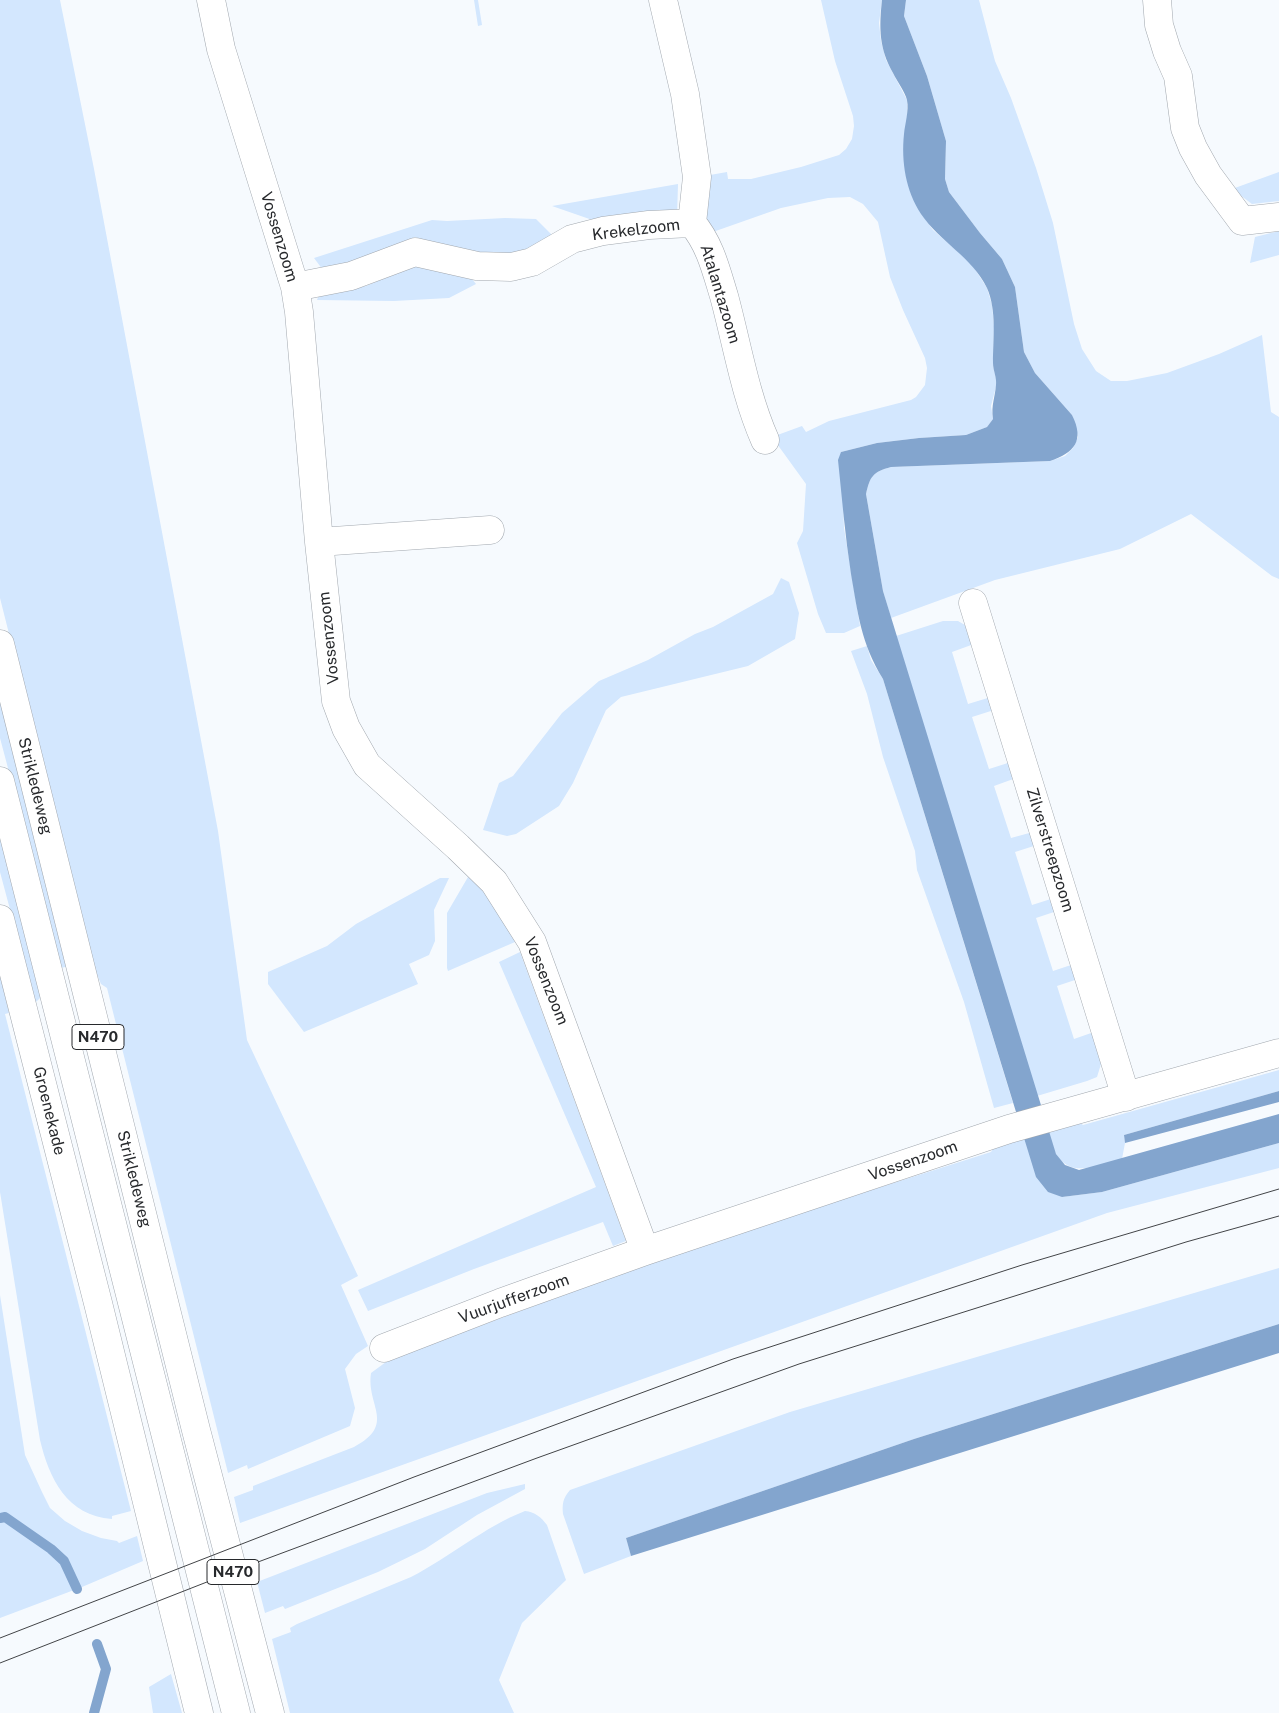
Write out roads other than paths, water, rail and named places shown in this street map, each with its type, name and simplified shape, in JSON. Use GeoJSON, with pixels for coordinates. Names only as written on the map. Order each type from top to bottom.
{"type":"FeatureCollection","features":[{"type":"Feature","properties":{"kind":"street","name":"Vossenzoom"},"geometry":{"type":"LineString","coordinates":[[211,0],[221,49],[295,286],[336,701],[346,728],[367,765],[494,882],[529,936],[645,1251],[1009,1129],[1279,1054]]}},
{"type":"Feature","properties":{"kind":"street"},"geometry":{"type":"LineString","coordinates":[[663,0],[685,94],[697,177],[692,223]]}},
{"type":"Feature","properties":{"kind":"street"},"geometry":{"type":"LineString","coordinates":[[1157,0],[1159,25],[1167,51],[1178,76],[1185,128],[1193,148],[1208,175],[1242,221],[1279,217]]}},
{"type":"Feature","properties":{"kind":"street","name":"Krekelzoom"},"geometry":{"type":"LineString","coordinates":[[295,286],[351,276],[415,252],[477,266],[511,267],[532,262],[572,239],[603,231],[649,225],[692,223]]}},
{"type":"Feature","properties":{"kind":"street","name":"Atalantazoom"},"geometry":{"type":"LineString","coordinates":[[692,223],[701,233],[713,260],[734,332],[755,416],[766,440]]}},
{"type":"Feature","properties":{"kind":"street"},"geometry":{"type":"LineString","coordinates":[[319,542],[490,530]]}},
{"type":"Feature","properties":{"kind":"street","name":"Zilverstreepzoom"},"geometry":{"type":"LineString","coordinates":[[973,603],[1126,1097]]}},
{"type":"Feature","properties":{"kind":"street","name":"Strikledeweg"},"geometry":{"type":"LineString","coordinates":[[0,644],[196,1430],[270,1713]]}},
{"type":"Feature","properties":{"kind":"street","name":"Strikledeweg"},"geometry":{"type":"LineString","coordinates":[[0,781],[236,1713]]}},
{"type":"Feature","properties":{"kind":"street","name":"Groenekade"},"geometry":{"type":"LineString","coordinates":[[0,919],[98,1302],[199,1713]]}},
{"type":"Feature","properties":{"kind":"street","name":"Vuurjufferzoom"},"geometry":{"type":"LineString","coordinates":[[384,1348],[500,1303],[645,1251]]}},
{"type":"Feature","properties":{"kind":"water"},"geometry":{"type":"Polygon","coordinates":[[[882,0],[906,0],[904,16],[927,76],[946,141],[945,179],[949,192],[1002,259],[1015,287],[1024,352],[1035,373],[1072,415],[1076,424],[1077,439],[1075,445],[1065,454],[1050,461],[891,467],[873,476],[866,494],[883,591],[1056,1154],[1065,1165],[1079,1170],[1279,1114],[1279,1143],[1102,1192],[1062,1197],[1048,1192],[1036,1177],[883,679],[865,641],[856,602],[847,546],[838,460],[841,452],[877,443],[966,435],[987,427],[993,419],[996,390],[993,363],[993,315],[987,288],[981,277],[965,258],[937,233],[921,214],[908,186],[903,155],[908,109],[907,100],[885,55],[880,29],[882,0]]]}},
{"type":"Feature","properties":{"kind":"water"},"geometry":{"type":"Polygon","coordinates":[[[1279,1091],[1279,1102],[1125,1143],[1124,1135],[1279,1091]]]}},
{"type":"Feature","properties":{"kind":"water"},"geometry":{"type":"Polygon","coordinates":[[[1279,1324],[1279,1353],[631,1556],[626,1538],[914,1439],[1279,1324]]]}},
{"type":"Feature","properties":{"kind":"waterway"},"geometry":{"type":"LineString","coordinates":[[0,1518],[5,1517],[51,1549],[64,1561],[77,1589]]}},
{"type":"Feature","properties":{"kind":"waterway"},"geometry":{"type":"LineString","coordinates":[[94,1713],[106,1669],[97,1644]]}},
{"type":"Feature","properties":{"kind":"tram line"},"geometry":{"type":"LineString","coordinates":[[0,1638],[414,1477],[733,1359],[1022,1265],[1279,1189]]}},
{"type":"Feature","properties":{"kind":"tram line"},"geometry":{"type":"LineString","coordinates":[[0,1663],[258,1562],[537,1458],[799,1364],[1186,1242],[1279,1216]]}}]}
